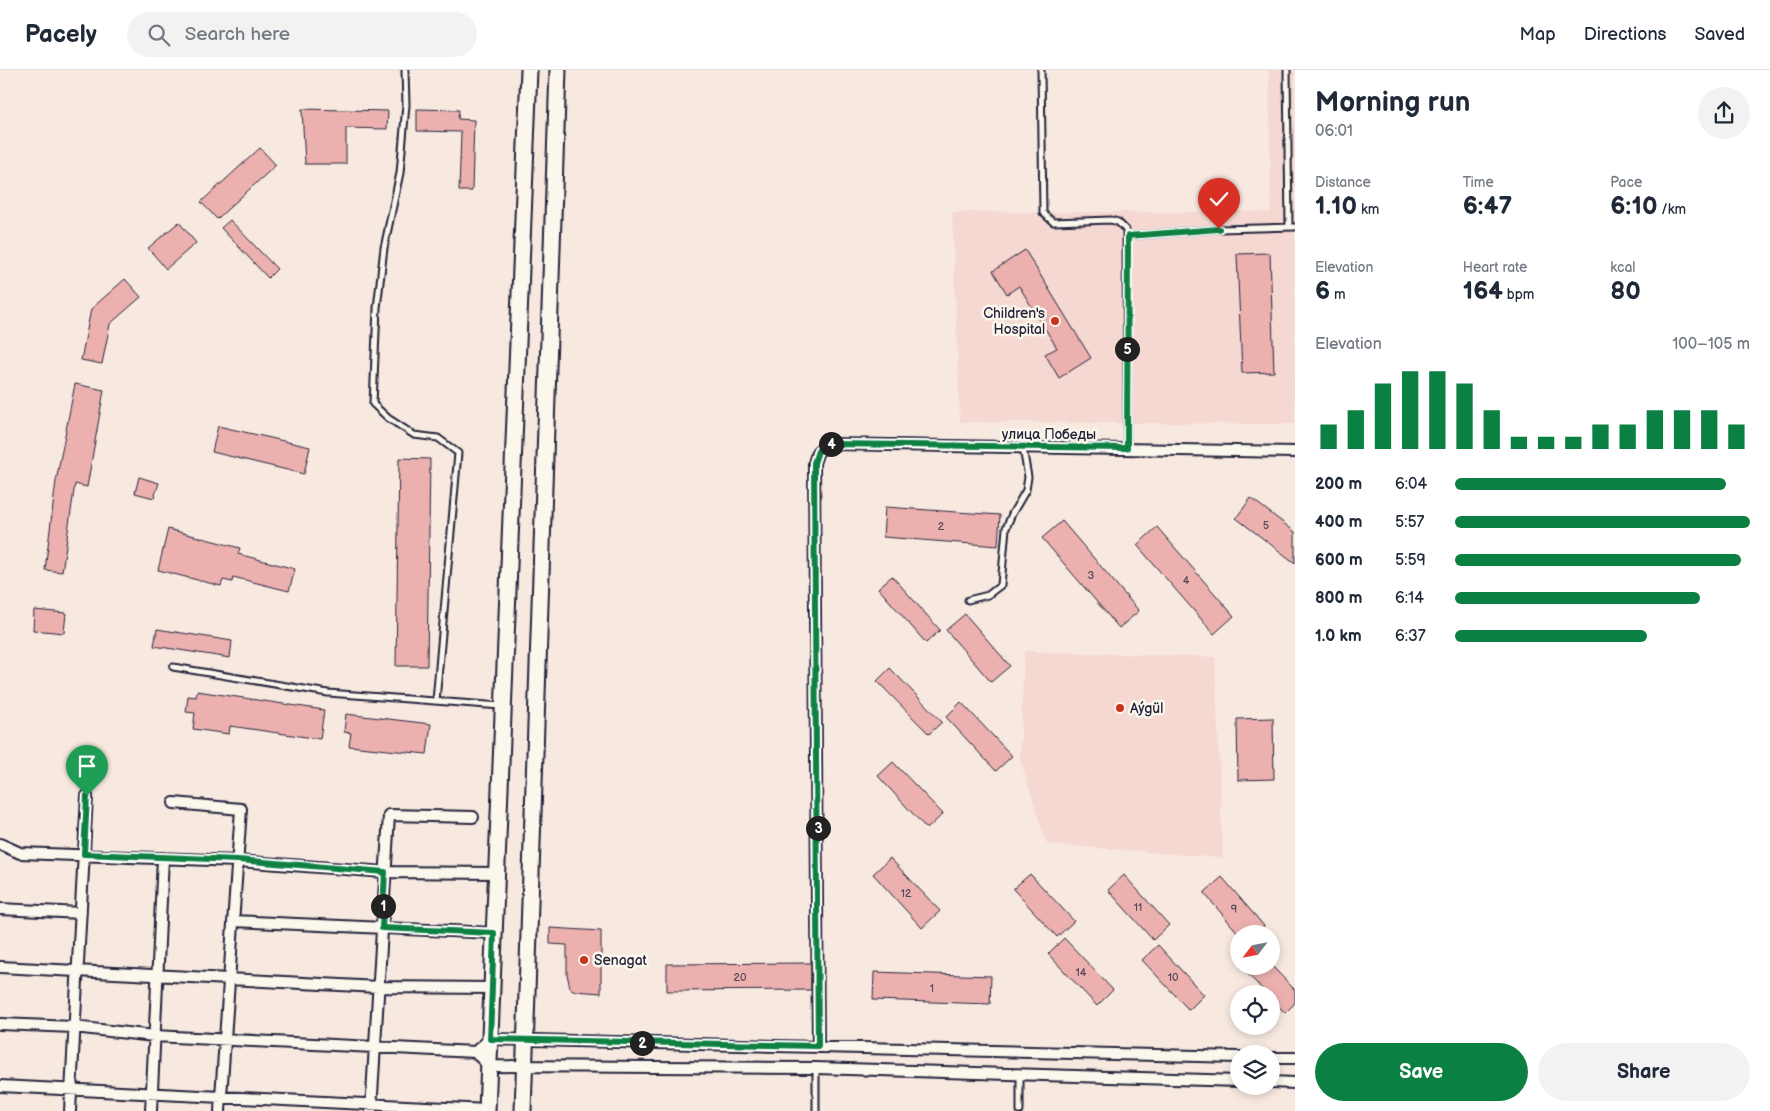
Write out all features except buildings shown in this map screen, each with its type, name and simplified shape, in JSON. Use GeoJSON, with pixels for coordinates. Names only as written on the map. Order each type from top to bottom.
{"type":"FeatureCollection","features":[{"type":"Feature","properties":{"kind":"main road"},"geometry":{"type":"LineString","coordinates":[[487,1110],[529,70]]}},
{"type":"Feature","properties":{"kind":"main road"},"geometry":{"type":"LineString","coordinates":[[523,1111],[558,70]]}},
{"type":"Feature","properties":{"kind":"street","name":"улица Победы"},"geometry":{"type":"LineString","coordinates":[[818,1046],[814,463],[818,451],[831,444],[1295,452]]}},
{"type":"Feature","properties":{"kind":"street"},"geometry":{"type":"LineString","coordinates":[[70,1111],[87,796]]}},
{"type":"Feature","properties":{"kind":"street"},"geometry":{"type":"LineString","coordinates":[[174,803],[241,809],[220,1111]]}},
{"type":"Feature","properties":{"kind":"street"},"geometry":{"type":"LineString","coordinates":[[372,1107],[389,814],[473,817]]}},
{"type":"Feature","properties":{"kind":"street"},"geometry":{"type":"LineString","coordinates":[[0,844],[20,853],[238,860],[385,872],[497,873]]}},
{"type":"Feature","properties":{"kind":"street"},"geometry":{"type":"LineString","coordinates":[[151,1111],[163,858]]}},
{"type":"Feature","properties":{"kind":"street"},"geometry":{"type":"LineString","coordinates":[[0,909],[80,912]]}},
{"type":"Feature","properties":{"kind":"street"},"geometry":{"type":"LineString","coordinates":[[233,921],[494,933]]}},
{"type":"Feature","properties":{"kind":"street"},"geometry":{"type":"LineString","coordinates":[[0,967],[378,987],[492,988]]}},
{"type":"Feature","properties":{"kind":"street"},"geometry":{"type":"LineString","coordinates":[[0,1024],[74,1027],[154,1036],[475,1052],[488,1066],[525,1068],[816,1068],[1230,1081]]}},
{"type":"Feature","properties":{"kind":"street"},"geometry":{"type":"LineString","coordinates":[[475,1052],[490,1039],[1230,1057]]}},
{"type":"Feature","properties":{"kind":"street"},"geometry":{"type":"LineString","coordinates":[[1280,1058],[1295,1058]]}},
{"type":"Feature","properties":{"kind":"street"},"geometry":{"type":"LineString","coordinates":[[1280,1082],[1295,1083]]}},
{"type":"Feature","properties":{"kind":"street"},"geometry":{"type":"LineString","coordinates":[[0,1086],[151,1093],[372,1107],[487,1110]]}},
{"type":"Feature","properties":{"kind":"lane"},"geometry":{"type":"LineString","coordinates":[[405,70],[406,104],[400,173],[384,248],[377,308],[372,404],[388,418],[414,435],[438,438],[458,453],[436,701]]}},
{"type":"Feature","properties":{"kind":"lane"},"geometry":{"type":"LineString","coordinates":[[1041,70],[1042,212],[1053,222],[1111,220],[1124,226],[1128,236],[1127,448]]}},
{"type":"Feature","properties":{"kind":"lane"},"geometry":{"type":"LineString","coordinates":[[1128,236],[1292,227],[1287,70]]}},
{"type":"Feature","properties":{"kind":"lane"},"geometry":{"type":"LineString","coordinates":[[968,600],[988,595],[1001,585],[1006,528],[1026,490],[1028,477],[1022,448]]}},
{"type":"Feature","properties":{"kind":"lane"},"geometry":{"type":"LineString","coordinates":[[173,667],[328,693],[504,706]]}},
{"type":"Feature","properties":{"kind":"lane"},"geometry":{"type":"LineString","coordinates":[[816,1068],[816,1111]]}},
{"type":"Feature","properties":{"kind":"lane"},"geometry":{"type":"LineString","coordinates":[[1020,1074],[1020,1111]]}},
{"type":"Feature","properties":{"kind":"shaded area"},"geometry":{"type":"Polygon","coordinates":[[[1269,70],[1295,70],[1295,424],[960,422],[952,212],[1271,212],[1269,70]]]}},
{"type":"Feature","properties":{"kind":"shaded area","name":"Aýgül"},"geometry":{"type":"Polygon","coordinates":[[[1024,651],[1215,657],[1223,858],[1047,844],[1020,759],[1024,651]]]}},
{"type":"Feature","properties":{"kind":"place","name":"Children's Hospital"},"geometry":{"type":"Point","coordinates":[1055,321]}},
{"type":"Feature","properties":{"kind":"place","name":"Aýgül"},"geometry":{"type":"Point","coordinates":[1120,708]}},
{"type":"Feature","properties":{"kind":"place","name":"Senagat"},"geometry":{"type":"Point","coordinates":[584,960]}},
{"type":"Feature","properties":{"kind":"route"},"geometry":{"type":"LineString","coordinates":[[87,796],[84,854],[238,860],[385,872],[382,928],[494,933],[490,1039],[818,1046],[817,618],[814,463],[818,451],[831,444],[1127,448],[1128,236],[1219,229]]}}]}
